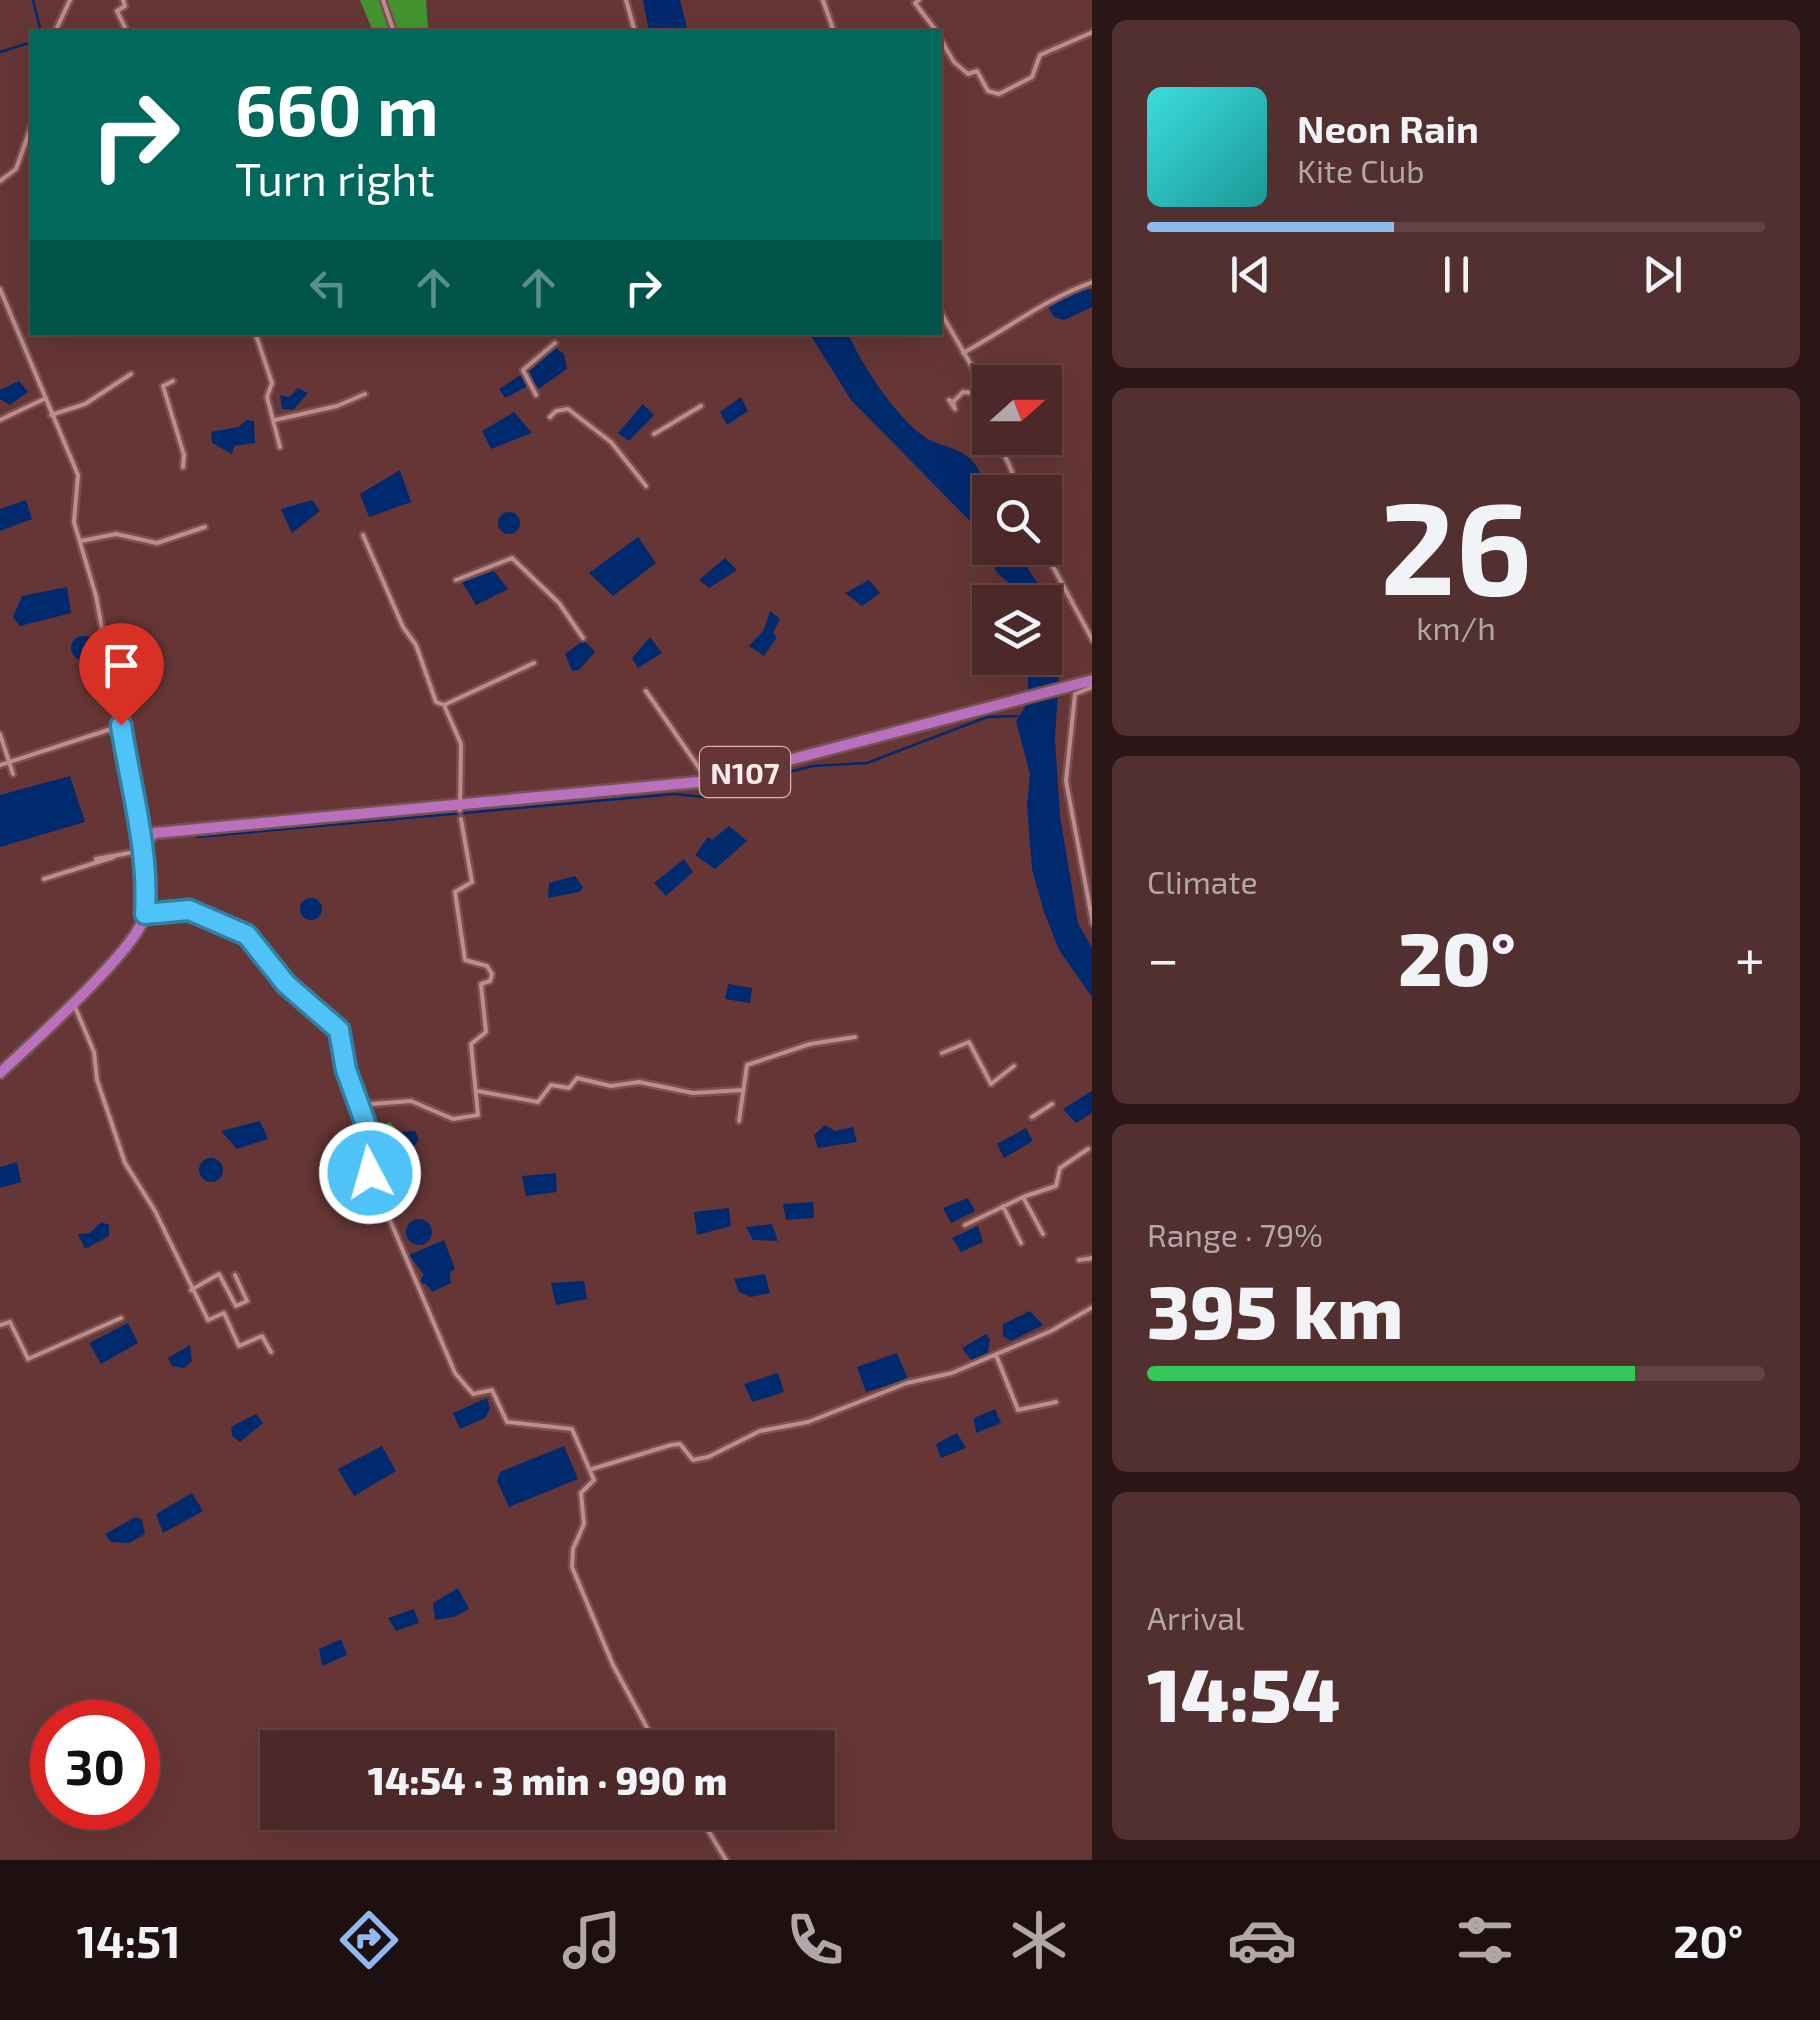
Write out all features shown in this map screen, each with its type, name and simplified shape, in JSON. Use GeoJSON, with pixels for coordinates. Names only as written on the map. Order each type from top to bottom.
{"type":"FeatureCollection","features":[{"type":"Feature","properties":{"kind":"highway","name":"N107"},"geometry":{"type":"LineString","coordinates":[[144,845],[178,828],[459,807],[709,781],[1092,683]]}},
{"type":"Feature","properties":{"kind":"highway"},"geometry":{"type":"LineString","coordinates":[[0,1073],[72,1004],[138,930],[145,914],[144,845]]}},
{"type":"Feature","properties":{"kind":"street"},"geometry":{"type":"LineString","coordinates":[[56,30],[70,0]]}},
{"type":"Feature","properties":{"kind":"street"},"geometry":{"type":"LineString","coordinates":[[123,0],[125,6],[117,12],[126,30]]}},
{"type":"Feature","properties":{"kind":"street"},"geometry":{"type":"LineString","coordinates":[[383,0],[393,30]]}},
{"type":"Feature","properties":{"kind":"street"},"geometry":{"type":"LineString","coordinates":[[626,0],[634,30]]}},
{"type":"Feature","properties":{"kind":"street"},"geometry":{"type":"LineString","coordinates":[[823,0],[833,30]]}},
{"type":"Feature","properties":{"kind":"street"},"geometry":{"type":"LineString","coordinates":[[918,0],[915,3],[933,30]]}},
{"type":"Feature","properties":{"kind":"street"},"geometry":{"type":"LineString","coordinates":[[942,42],[954,62],[968,74],[976,70],[988,92],[1000,94],[1032,77],[1040,55],[1092,32]]}},
{"type":"Feature","properties":{"kind":"street"},"geometry":{"type":"LineString","coordinates":[[0,181],[16,169],[30,130]]}},
{"type":"Feature","properties":{"kind":"street"},"geometry":{"type":"LineString","coordinates":[[963,353],[1014,325],[1051,296],[1092,282]]}},
{"type":"Feature","properties":{"kind":"street"},"geometry":{"type":"LineString","coordinates":[[0,289],[78,475],[74,522],[144,845],[44,879]]}},
{"type":"Feature","properties":{"kind":"street"},"geometry":{"type":"LineString","coordinates":[[942,316],[972,368]]}},
{"type":"Feature","properties":{"kind":"street"},"geometry":{"type":"LineString","coordinates":[[257,335],[272,384],[266,397],[280,448]]}},
{"type":"Feature","properties":{"kind":"street"},"geometry":{"type":"LineString","coordinates":[[536,395],[523,370],[555,344]]}},
{"type":"Feature","properties":{"kind":"street"},"geometry":{"type":"LineString","coordinates":[[51,416],[85,404],[131,374]]}},
{"type":"Feature","properties":{"kind":"street"},"geometry":{"type":"LineString","coordinates":[[173,380],[164,386],[184,456],[183,467]]}},
{"type":"Feature","properties":{"kind":"street"},"geometry":{"type":"LineString","coordinates":[[953,402],[963,392],[972,393]]}},
{"type":"Feature","properties":{"kind":"street"},"geometry":{"type":"LineString","coordinates":[[275,420],[336,406],[365,394]]}},
{"type":"Feature","properties":{"kind":"street"},"geometry":{"type":"LineString","coordinates":[[0,420],[44,399]]}},
{"type":"Feature","properties":{"kind":"street"},"geometry":{"type":"LineString","coordinates":[[654,434],[701,406]]}},
{"type":"Feature","properties":{"kind":"street"},"geometry":{"type":"LineString","coordinates":[[550,417],[556,410],[568,409],[592,426],[646,486]]}},
{"type":"Feature","properties":{"kind":"street"},"geometry":{"type":"LineString","coordinates":[[81,541],[116,534],[157,543],[205,527]]}},
{"type":"Feature","properties":{"kind":"street"},"geometry":{"type":"LineString","coordinates":[[363,535],[403,627],[416,645],[436,702],[444,705],[534,663]]}},
{"type":"Feature","properties":{"kind":"street"},"geometry":{"type":"LineString","coordinates":[[456,580],[512,558],[559,603],[584,638]]}},
{"type":"Feature","properties":{"kind":"street"},"geometry":{"type":"LineString","coordinates":[[1052,565],[1092,640]]}},
{"type":"Feature","properties":{"kind":"street"},"geometry":{"type":"LineString","coordinates":[[1092,683],[1075,694],[1066,781],[1092,924]]}},
{"type":"Feature","properties":{"kind":"street"},"geometry":{"type":"LineString","coordinates":[[646,692],[709,781]]}},
{"type":"Feature","properties":{"kind":"street"},"geometry":{"type":"LineString","coordinates":[[444,705],[461,744],[459,807]]}},
{"type":"Feature","properties":{"kind":"street"},"geometry":{"type":"LineString","coordinates":[[0,765],[108,730],[111,735],[122,736]]}},
{"type":"Feature","properties":{"kind":"street"},"geometry":{"type":"LineString","coordinates":[[0,734],[13,774]]}},
{"type":"Feature","properties":{"kind":"street"},"geometry":{"type":"LineString","coordinates":[[358,1105],[411,1102],[453,1119],[478,1115],[470,1044],[486,1032],[481,984],[490,981],[492,974],[487,966],[465,960],[454,892],[472,882],[460,819]]}},
{"type":"Feature","properties":{"kind":"street"},"geometry":{"type":"LineString","coordinates":[[96,859],[114,857]]}},
{"type":"Feature","properties":{"kind":"street"},"geometry":{"type":"LineString","coordinates":[[145,914],[189,910],[247,935],[286,984],[339,1030],[365,1122],[372,1178],[460,1382],[472,1394],[492,1390],[508,1422],[572,1430],[592,1470],[594,1480],[581,1493],[584,1524],[573,1549],[572,1566],[619,1678],[648,1730]]}},
{"type":"Feature","properties":{"kind":"street"},"geometry":{"type":"LineString","coordinates":[[72,1004],[94,1052],[97,1080],[125,1163],[155,1211],[208,1320],[224,1313],[239,1346],[262,1336],[271,1352]]}},
{"type":"Feature","properties":{"kind":"street"},"geometry":{"type":"LineString","coordinates":[[739,1121],[747,1065],[757,1058],[855,1038]]}},
{"type":"Feature","properties":{"kind":"street"},"geometry":{"type":"LineString","coordinates":[[942,1053],[969,1042],[991,1084],[1014,1066]]}},
{"type":"Feature","properties":{"kind":"street"},"geometry":{"type":"LineString","coordinates":[[476,1091],[538,1102],[551,1085],[570,1088],[577,1078],[611,1086],[639,1082],[692,1093],[743,1090]]}},
{"type":"Feature","properties":{"kind":"street"},"geometry":{"type":"LineString","coordinates":[[1032,1117],[1052,1104]]}},
{"type":"Feature","properties":{"kind":"street"},"geometry":{"type":"LineString","coordinates":[[965,1224],[1056,1186],[1060,1168],[1088,1149]]}},
{"type":"Feature","properties":{"kind":"street"},"geometry":{"type":"LineString","coordinates":[[1023,1197],[1044,1234]]}},
{"type":"Feature","properties":{"kind":"street"},"geometry":{"type":"LineString","coordinates":[[1004,1206],[1021,1243]]}},
{"type":"Feature","properties":{"kind":"street"},"geometry":{"type":"LineString","coordinates":[[1078,1260],[1092,1258]]}},
{"type":"Feature","properties":{"kind":"street"},"geometry":{"type":"LineString","coordinates":[[191,1290],[219,1274],[236,1306],[247,1301],[235,1275]]}},
{"type":"Feature","properties":{"kind":"street"},"geometry":{"type":"LineString","coordinates":[[592,1470],[671,1445],[680,1444],[693,1460],[708,1457],[760,1432],[808,1422],[907,1383],[952,1373],[1092,1307]]}},
{"type":"Feature","properties":{"kind":"street"},"geometry":{"type":"LineString","coordinates":[[0,1324],[10,1322],[28,1359],[120,1318]]}},
{"type":"Feature","properties":{"kind":"street"},"geometry":{"type":"LineString","coordinates":[[996,1355],[1018,1410],[1056,1402]]}},
{"type":"Feature","properties":{"kind":"street"},"geometry":{"type":"LineString","coordinates":[[708,1830],[726,1860]]}},
{"type":"Feature","properties":{"kind":"green space"},"geometry":{"type":"Polygon","coordinates":[[[360,0],[426,0],[428,28],[372,30],[360,0]]]}},
{"type":"Feature","properties":{"kind":"green space"},"geometry":{"type":"Polygon","coordinates":[[[390,1122],[398,1132],[394,1154],[378,1156],[377,1162],[370,1164],[369,1130],[390,1122]]]}},
{"type":"Feature","properties":{"kind":"water"},"geometry":{"type":"Polygon","coordinates":[[[643,0],[680,0],[688,30],[649,30],[643,0]]]}},
{"type":"Feature","properties":{"kind":"water"},"geometry":{"type":"Polygon","coordinates":[[[1084,289],[1092,289],[1092,307],[1064,320],[1054,317],[1048,307],[1084,289]]]}},
{"type":"Feature","properties":{"kind":"water"},"geometry":{"type":"Polygon","coordinates":[[[810,335],[849,335],[872,377],[909,424],[934,442],[961,452],[975,464],[981,475],[972,475],[972,525],[851,400],[810,335]]]}},
{"type":"Feature","properties":{"kind":"water"},"geometry":{"type":"Polygon","coordinates":[[[556,348],[564,354],[567,369],[537,390],[527,372],[556,348]]]}},
{"type":"Feature","properties":{"kind":"water"},"geometry":{"type":"Polygon","coordinates":[[[522,374],[528,386],[505,398],[499,389],[522,374]]]}},
{"type":"Feature","properties":{"kind":"water"},"geometry":{"type":"Polygon","coordinates":[[[19,381],[28,392],[10,405],[0,399],[0,390],[19,381]]]}},
{"type":"Feature","properties":{"kind":"water"},"geometry":{"type":"Polygon","coordinates":[[[298,388],[308,393],[293,410],[282,409],[280,395],[289,397],[298,388]]]}},
{"type":"Feature","properties":{"kind":"water"},"geometry":{"type":"Polygon","coordinates":[[[741,397],[748,411],[727,425],[720,412],[741,397]]]}},
{"type":"Feature","properties":{"kind":"water"},"geometry":{"type":"Polygon","coordinates":[[[643,404],[654,415],[629,441],[618,433],[643,404]]]}},
{"type":"Feature","properties":{"kind":"water"},"geometry":{"type":"Polygon","coordinates":[[[514,412],[532,433],[491,449],[482,431],[514,412]]]}},
{"type":"Feature","properties":{"kind":"water"},"geometry":{"type":"Polygon","coordinates":[[[247,420],[254,421],[255,443],[234,446],[232,454],[212,443],[211,432],[238,427],[247,420]]]}},
{"type":"Feature","properties":{"kind":"water"},"geometry":{"type":"Polygon","coordinates":[[[400,470],[411,502],[369,517],[360,494],[400,470]]]}},
{"type":"Feature","properties":{"kind":"water"},"geometry":{"type":"Polygon","coordinates":[[[26,500],[32,519],[0,531],[0,509],[26,500]]]}},
{"type":"Feature","properties":{"kind":"water"},"geometry":{"type":"Polygon","coordinates":[[[312,500],[320,511],[292,533],[281,509],[312,500]]]}},
{"type":"Feature","properties":{"kind":"water"},"geometry":{"type":"Polygon","coordinates":[[[509,512],[517,515],[517,531],[509,534],[501,531],[498,523],[501,515],[509,512]]]}},
{"type":"Feature","properties":{"kind":"water"},"geometry":{"type":"Polygon","coordinates":[[[638,537],[656,563],[613,596],[589,573],[638,537]]]}},
{"type":"Feature","properties":{"kind":"water"},"geometry":{"type":"Polygon","coordinates":[[[725,558],[737,570],[709,588],[699,580],[725,558]]]}},
{"type":"Feature","properties":{"kind":"water"},"geometry":{"type":"Polygon","coordinates":[[[993,565],[1025,565],[1039,585],[1012,585],[993,565]]]}},
{"type":"Feature","properties":{"kind":"water"},"geometry":{"type":"Polygon","coordinates":[[[494,571],[508,589],[476,605],[462,582],[494,571]]]}},
{"type":"Feature","properties":{"kind":"water"},"geometry":{"type":"Polygon","coordinates":[[[869,580],[880,593],[862,606],[845,593],[869,580]]]}},
{"type":"Feature","properties":{"kind":"water"},"geometry":{"type":"Polygon","coordinates":[[[67,587],[71,613],[20,626],[13,617],[22,596],[67,587]]]}},
{"type":"Feature","properties":{"kind":"water"},"geometry":{"type":"Polygon","coordinates":[[[770,611],[780,619],[773,633],[777,637],[764,656],[749,646],[764,630],[770,611]]]}},
{"type":"Feature","properties":{"kind":"water"},"geometry":{"type":"Polygon","coordinates":[[[83,636],[95,648],[83,660],[71,648],[83,636]]]}},
{"type":"Feature","properties":{"kind":"water"},"geometry":{"type":"Polygon","coordinates":[[[650,637],[662,653],[638,668],[632,658],[650,637]]]}},
{"type":"Feature","properties":{"kind":"water"},"geometry":{"type":"Polygon","coordinates":[[[584,640],[595,652],[579,670],[572,671],[565,654],[584,640]]]}},
{"type":"Feature","properties":{"kind":"water"},"geometry":{"type":"Polygon","coordinates":[[[1028,675],[1059,675],[1055,739],[1060,816],[1078,923],[1092,948],[1092,997],[1059,950],[1032,869],[1027,805],[1030,774],[1016,721],[1028,702],[1028,675]]]}},
{"type":"Feature","properties":{"kind":"water"},"geometry":{"type":"Polygon","coordinates":[[[70,776],[85,822],[0,847],[0,795],[70,776]]]}},
{"type":"Feature","properties":{"kind":"water"},"geometry":{"type":"Polygon","coordinates":[[[729,826],[747,841],[715,869],[695,855],[708,837],[712,840],[729,826]]]}},
{"type":"Feature","properties":{"kind":"water"},"geometry":{"type":"Polygon","coordinates":[[[684,859],[693,872],[666,896],[654,883],[684,859]]]}},
{"type":"Feature","properties":{"kind":"water"},"geometry":{"type":"Polygon","coordinates":[[[575,876],[583,887],[579,892],[548,898],[549,883],[575,876]]]}},
{"type":"Feature","properties":{"kind":"water"},"geometry":{"type":"Polygon","coordinates":[[[311,898],[319,901],[319,917],[311,920],[303,917],[300,909],[303,901],[311,898]]]}},
{"type":"Feature","properties":{"kind":"water"},"geometry":{"type":"Polygon","coordinates":[[[728,984],[752,988],[750,1003],[725,999],[728,984]]]}},
{"type":"Feature","properties":{"kind":"water"},"geometry":{"type":"Polygon","coordinates":[[[1092,1091],[1092,1113],[1076,1123],[1063,1109],[1092,1091]]]}},
{"type":"Feature","properties":{"kind":"water"},"geometry":{"type":"Polygon","coordinates":[[[260,1121],[268,1139],[237,1149],[221,1131],[260,1121]]]}},
{"type":"Feature","properties":{"kind":"water"},"geometry":{"type":"Polygon","coordinates":[[[825,1125],[835,1131],[853,1127],[857,1142],[818,1148],[814,1135],[825,1125]]]}},
{"type":"Feature","properties":{"kind":"water"},"geometry":{"type":"Polygon","coordinates":[[[1026,1128],[1033,1141],[1004,1158],[997,1144],[1026,1128]]]}},
{"type":"Feature","properties":{"kind":"water"},"geometry":{"type":"Polygon","coordinates":[[[415,1131],[419,1140],[410,1150],[409,1162],[391,1166],[398,1132],[415,1131]]]}},
{"type":"Feature","properties":{"kind":"water"},"geometry":{"type":"Polygon","coordinates":[[[211,1158],[223,1170],[211,1182],[199,1170],[211,1158]]]}},
{"type":"Feature","properties":{"kind":"water"},"geometry":{"type":"Polygon","coordinates":[[[17,1162],[21,1182],[0,1188],[0,1167],[17,1162]]]}},
{"type":"Feature","properties":{"kind":"water"},"geometry":{"type":"Polygon","coordinates":[[[556,1173],[557,1192],[526,1196],[522,1176],[556,1173]]]}},
{"type":"Feature","properties":{"kind":"water"},"geometry":{"type":"Polygon","coordinates":[[[968,1198],[975,1211],[951,1223],[943,1208],[968,1198]]]}},
{"type":"Feature","properties":{"kind":"water"},"geometry":{"type":"Polygon","coordinates":[[[813,1202],[814,1218],[786,1220],[783,1204],[813,1202]]]}},
{"type":"Feature","properties":{"kind":"water"},"geometry":{"type":"Polygon","coordinates":[[[729,1208],[731,1226],[697,1235],[694,1212],[729,1208]]]}},
{"type":"Feature","properties":{"kind":"water"},"geometry":{"type":"Polygon","coordinates":[[[419,1219],[428,1223],[432,1232],[428,1241],[419,1245],[410,1241],[406,1232],[410,1223],[419,1219]]]}},
{"type":"Feature","properties":{"kind":"water"},"geometry":{"type":"Polygon","coordinates":[[[101,1222],[109,1225],[109,1236],[85,1249],[78,1234],[90,1233],[101,1222]]]}},
{"type":"Feature","properties":{"kind":"water"},"geometry":{"type":"Polygon","coordinates":[[[772,1224],[778,1241],[753,1240],[746,1227],[772,1224]]]}},
{"type":"Feature","properties":{"kind":"water"},"geometry":{"type":"Polygon","coordinates":[[[978,1226],[983,1242],[961,1252],[952,1238],[978,1226]]]}},
{"type":"Feature","properties":{"kind":"water"},"geometry":{"type":"Polygon","coordinates":[[[444,1240],[455,1269],[450,1272],[451,1283],[432,1292],[426,1284],[417,1284],[424,1275],[409,1255],[444,1240]]]}},
{"type":"Feature","properties":{"kind":"water"},"geometry":{"type":"Polygon","coordinates":[[[765,1274],[770,1293],[751,1297],[739,1292],[734,1279],[765,1274]]]}},
{"type":"Feature","properties":{"kind":"water"},"geometry":{"type":"Polygon","coordinates":[[[584,1281],[587,1299],[556,1305],[551,1283],[584,1281]]]}},
{"type":"Feature","properties":{"kind":"water"},"geometry":{"type":"Polygon","coordinates":[[[1030,1311],[1043,1325],[1011,1341],[1003,1336],[1003,1324],[1030,1311]]]}},
{"type":"Feature","properties":{"kind":"water"},"geometry":{"type":"Polygon","coordinates":[[[128,1323],[138,1343],[101,1364],[89,1343],[128,1323]]]}},
{"type":"Feature","properties":{"kind":"water"},"geometry":{"type":"Polygon","coordinates":[[[986,1334],[990,1339],[987,1356],[972,1361],[962,1348],[986,1334]]]}},
{"type":"Feature","properties":{"kind":"water"},"geometry":{"type":"Polygon","coordinates":[[[190,1345],[192,1361],[184,1368],[172,1366],[168,1358],[190,1345]]]}},
{"type":"Feature","properties":{"kind":"water"},"geometry":{"type":"Polygon","coordinates":[[[897,1353],[908,1379],[866,1392],[857,1367],[897,1353]]]}},
{"type":"Feature","properties":{"kind":"water"},"geometry":{"type":"Polygon","coordinates":[[[778,1373],[784,1392],[752,1402],[744,1384],[778,1373]]]}},
{"type":"Feature","properties":{"kind":"water"},"geometry":{"type":"Polygon","coordinates":[[[487,1398],[490,1408],[485,1418],[460,1429],[453,1413],[487,1398]]]}},
{"type":"Feature","properties":{"kind":"water"},"geometry":{"type":"Polygon","coordinates":[[[995,1409],[1001,1423],[976,1433],[974,1418],[995,1409]]]}},
{"type":"Feature","properties":{"kind":"water"},"geometry":{"type":"Polygon","coordinates":[[[256,1414],[263,1423],[240,1442],[232,1436],[231,1427],[256,1414]]]}},
{"type":"Feature","properties":{"kind":"water"},"geometry":{"type":"Polygon","coordinates":[[[957,1433],[966,1448],[941,1458],[936,1444],[957,1433]]]}},
{"type":"Feature","properties":{"kind":"water"},"geometry":{"type":"Polygon","coordinates":[[[382,1446],[396,1471],[354,1496],[338,1469],[382,1446]]]}},
{"type":"Feature","properties":{"kind":"water"},"geometry":{"type":"Polygon","coordinates":[[[564,1446],[578,1479],[509,1507],[497,1481],[500,1472],[564,1446]]]}},
{"type":"Feature","properties":{"kind":"water"},"geometry":{"type":"Polygon","coordinates":[[[192,1493],[203,1511],[163,1533],[156,1514],[192,1493]]]}},
{"type":"Feature","properties":{"kind":"water"},"geometry":{"type":"Polygon","coordinates":[[[136,1517],[142,1520],[145,1534],[129,1543],[111,1542],[105,1534],[136,1517]]]}},
{"type":"Feature","properties":{"kind":"water"},"geometry":{"type":"Polygon","coordinates":[[[458,1588],[469,1609],[435,1620],[433,1603],[458,1588]]]}},
{"type":"Feature","properties":{"kind":"water"},"geometry":{"type":"Polygon","coordinates":[[[414,1609],[419,1623],[396,1631],[388,1618],[414,1609]]]}},
{"type":"Feature","properties":{"kind":"water"},"geometry":{"type":"Polygon","coordinates":[[[341,1639],[347,1655],[322,1666],[319,1649],[341,1639]]]}},
{"type":"Feature","properties":{"kind":"waterway"},"geometry":{"type":"LineString","coordinates":[[33,0],[40,30]]}},
{"type":"Feature","properties":{"kind":"waterway"},"geometry":{"type":"LineString","coordinates":[[0,52],[30,43]]}},
{"type":"Feature","properties":{"kind":"waterway"},"geometry":{"type":"LineString","coordinates":[[197,837],[674,794],[704,797],[724,788],[813,766],[867,763],[987,717],[1017,716]]}},
{"type":"Feature","properties":{"kind":"route"},"geometry":{"type":"LineString","coordinates":[[121,725],[134,804],[145,839],[145,914],[189,910],[247,935],[286,984],[339,1030],[346,1070],[365,1122],[370,1173]]}}]}
